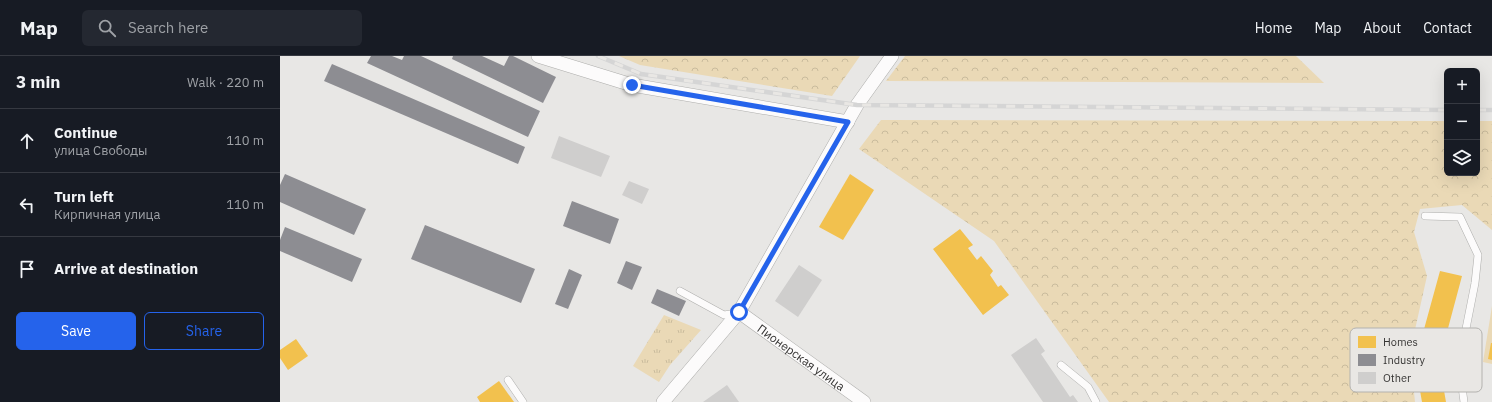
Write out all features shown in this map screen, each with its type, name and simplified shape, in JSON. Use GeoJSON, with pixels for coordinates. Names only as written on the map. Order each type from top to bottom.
{"type":"FeatureCollection","features":[{"type":"Feature","properties":{"kind":"street"},"geometry":{"type":"LineString","coordinates":[[538,56],[632,85],[848,122]]}},
{"type":"Feature","properties":{"kind":"street"},"geometry":{"type":"LineString","coordinates":[[663,402],[739,312],[857,105],[892,56]]}},
{"type":"Feature","properties":{"kind":"street","name":"Пионерская улица"},"geometry":{"type":"LineString","coordinates":[[739,312],[864,402]]}},
{"type":"Feature","properties":{"kind":"lane"},"geometry":{"type":"LineString","coordinates":[[1425,216],[1460,217],[1478,254],[1475,283],[1466,328]]}},
{"type":"Feature","properties":{"kind":"lane"},"geometry":{"type":"LineString","coordinates":[[680,291],[724,315],[739,312]]}},
{"type":"Feature","properties":{"kind":"lane"},"geometry":{"type":"LineString","coordinates":[[1061,365],[1088,387],[1096,402]]}},
{"type":"Feature","properties":{"kind":"lane"},"geometry":{"type":"LineString","coordinates":[[508,380],[523,402]]}},
{"type":"Feature","properties":{"kind":"lane"},"geometry":{"type":"LineString","coordinates":[[1462,392],[1464,402]]}},
{"type":"Feature","properties":{"kind":"green space"},"geometry":{"type":"Polygon","coordinates":[[[619,56],[860,56],[832,96],[640,65],[619,56]]]}},
{"type":"Feature","properties":{"kind":"green space"},"geometry":{"type":"Polygon","coordinates":[[[905,56],[1296,56],[1324,83],[886,81],[905,56]]]}},
{"type":"Feature","properties":{"kind":"green space"},"geometry":{"type":"Polygon","coordinates":[[[881,120],[1444,121],[1444,176],[1480,176],[1480,121],[1492,121],[1492,230],[1462,205],[1420,209],[1414,232],[1427,276],[1415,328],[1350,328],[1350,392],[1414,392],[1415,402],[1109,402],[994,241],[859,149],[881,120]]]}},
{"type":"Feature","properties":{"kind":"green space"},"geometry":{"type":"Polygon","coordinates":[[[1492,306],[1492,364],[1483,362],[1492,306]]]}},
{"type":"Feature","properties":{"kind":"green space"},"geometry":{"type":"Polygon","coordinates":[[[664,315],[701,330],[670,365],[659,382],[633,366],[664,315]]]}},
{"type":"Feature","properties":{"kind":"building: Homes"},"geometry":{"type":"Polygon","coordinates":[[[850,174],[874,190],[843,240],[819,227],[850,174]]]}},
{"type":"Feature","properties":{"kind":"building: Homes"},"geometry":{"type":"Polygon","coordinates":[[[960,229],[973,245],[968,248],[977,260],[981,256],[993,271],[990,275],[998,287],[1001,285],[1009,295],[983,315],[933,249],[960,229]]]}},
{"type":"Feature","properties":{"kind":"building: Homes"},"geometry":{"type":"Polygon","coordinates":[[[1440,271],[1462,276],[1448,328],[1424,328],[1440,271]]]}},
{"type":"Feature","properties":{"kind":"building: Homes"},"geometry":{"type":"Polygon","coordinates":[[[296,339],[308,356],[288,370],[280,358],[280,350],[296,339]]]}},
{"type":"Feature","properties":{"kind":"building: Homes"},"geometry":{"type":"Polygon","coordinates":[[[1492,343],[1492,360],[1488,359],[1492,343]]]}},
{"type":"Feature","properties":{"kind":"building: Homes"},"geometry":{"type":"Polygon","coordinates":[[[499,381],[514,402],[480,402],[477,397],[499,381]]]}},
{"type":"Feature","properties":{"kind":"building: Homes"},"geometry":{"type":"Polygon","coordinates":[[[1420,392],[1444,392],[1446,402],[1422,402],[1420,392]]]}},
{"type":"Feature","properties":{"kind":"building: Industry"},"geometry":{"type":"Polygon","coordinates":[[[371,56],[392,56],[402,60],[404,56],[421,56],[540,111],[528,137],[367,63],[371,56]]]}},
{"type":"Feature","properties":{"kind":"building: Industry"},"geometry":{"type":"Polygon","coordinates":[[[453,56],[482,56],[504,66],[509,56],[513,56],[556,77],[543,103],[452,59],[453,56]]]}},
{"type":"Feature","properties":{"kind":"building: Industry"},"geometry":{"type":"Polygon","coordinates":[[[332,64],[525,147],[518,164],[324,81],[332,64]]]}},
{"type":"Feature","properties":{"kind":"building: Industry"},"geometry":{"type":"Polygon","coordinates":[[[285,174],[366,209],[354,235],[280,202],[280,185],[285,174]]]}},
{"type":"Feature","properties":{"kind":"building: Industry"},"geometry":{"type":"Polygon","coordinates":[[[572,201],[619,219],[610,244],[563,226],[572,201]]]}},
{"type":"Feature","properties":{"kind":"building: Industry"},"geometry":{"type":"Polygon","coordinates":[[[425,225],[535,269],[521,303],[411,259],[425,225]]]}},
{"type":"Feature","properties":{"kind":"building: Industry"},"geometry":{"type":"Polygon","coordinates":[[[285,227],[362,259],[352,282],[280,251],[280,240],[285,227]]]}},
{"type":"Feature","properties":{"kind":"building: Industry"},"geometry":{"type":"Polygon","coordinates":[[[626,261],[642,267],[632,290],[617,283],[626,261]]]}},
{"type":"Feature","properties":{"kind":"building: Industry"},"geometry":{"type":"Polygon","coordinates":[[[569,269],[582,275],[568,309],[555,304],[569,269]]]}},
{"type":"Feature","properties":{"kind":"building: Industry"},"geometry":{"type":"Polygon","coordinates":[[[657,289],[686,301],[679,316],[651,303],[657,289]]]}},
{"type":"Feature","properties":{"kind":"building: Other"},"geometry":{"type":"Polygon","coordinates":[[[559,136],[610,156],[601,177],[551,158],[559,136]]]}},
{"type":"Feature","properties":{"kind":"building: Other"},"geometry":{"type":"Polygon","coordinates":[[[629,181],[649,189],[642,204],[622,195],[629,181]]]}},
{"type":"Feature","properties":{"kind":"building: Other"},"geometry":{"type":"Polygon","coordinates":[[[799,265],[822,280],[798,317],[775,301],[799,265]]]}},
{"type":"Feature","properties":{"kind":"building: Other"},"geometry":{"type":"Polygon","coordinates":[[[1036,338],[1045,351],[1041,354],[1070,397],[1073,395],[1078,402],[1043,402],[1011,355],[1036,338]]]}},
{"type":"Feature","properties":{"kind":"building: Other"},"geometry":{"type":"Polygon","coordinates":[[[727,385],[739,402],[703,402],[727,385]]]}},
{"type":"Feature","properties":{"kind":"railway"},"geometry":{"type":"LineString","coordinates":[[598,56],[641,74],[857,105],[1444,110]]}},
{"type":"Feature","properties":{"kind":"railway"},"geometry":{"type":"LineString","coordinates":[[1480,110],[1492,110]]}},
{"type":"Feature","properties":{"kind":"route"},"geometry":{"type":"LineString","coordinates":[[632,85],[848,122],[739,312]]}}]}
